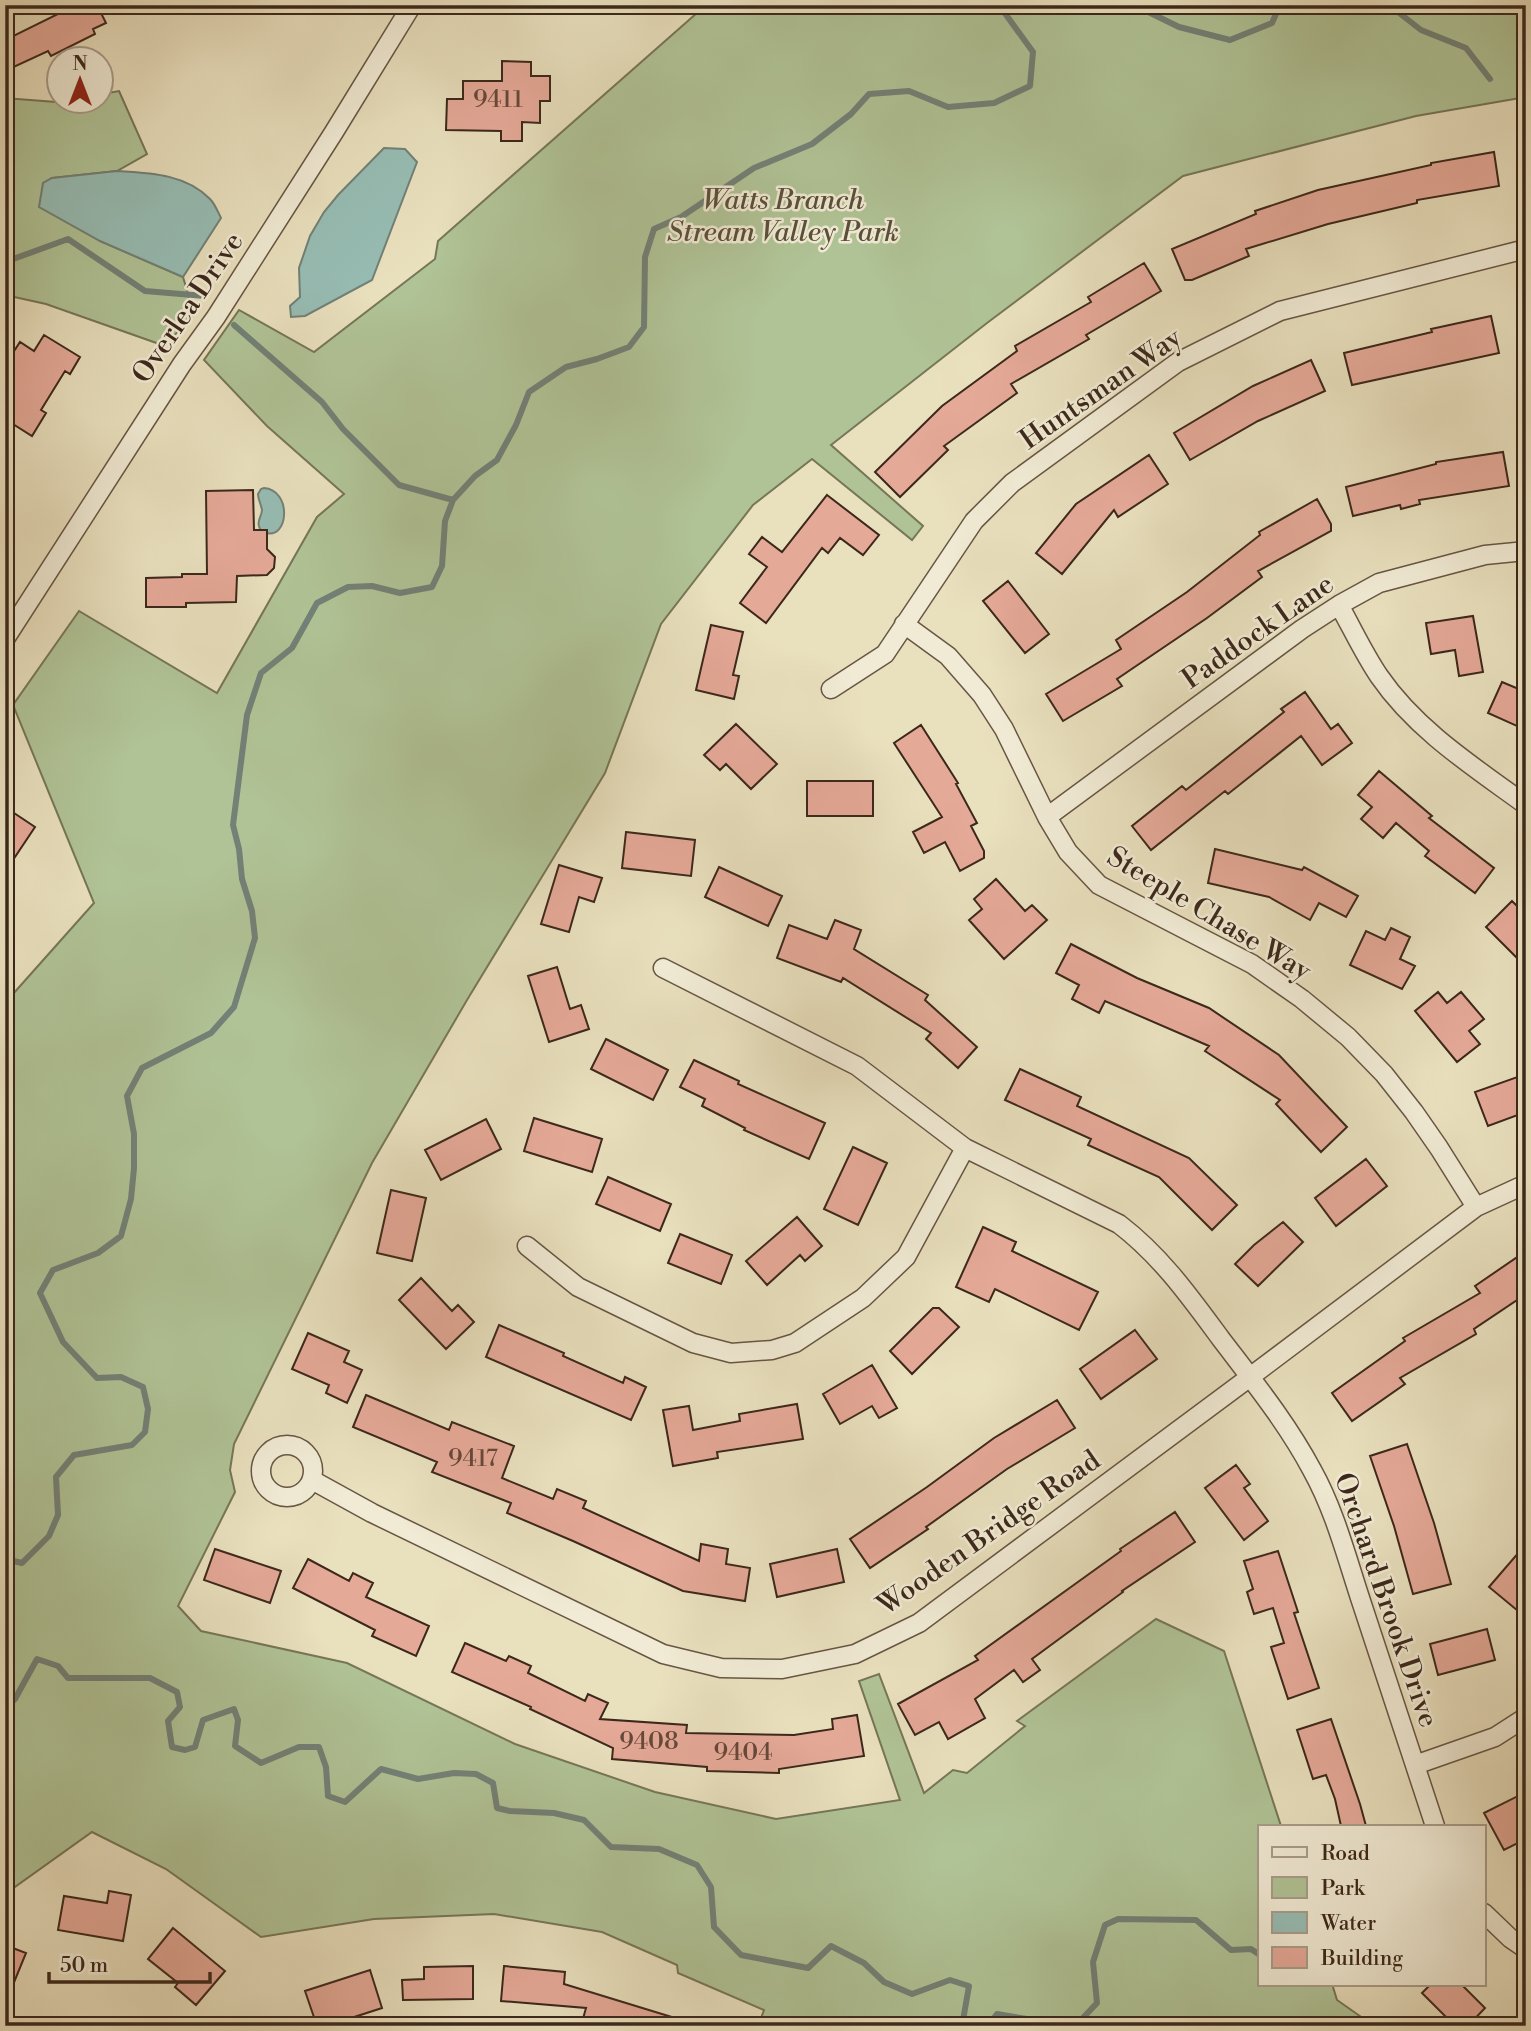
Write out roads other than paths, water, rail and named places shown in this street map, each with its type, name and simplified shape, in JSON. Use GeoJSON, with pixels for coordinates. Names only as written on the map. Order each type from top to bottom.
{"type":"FeatureCollection","features":[{"type":"Feature","properties":{"kind":"street","name":"Overlea Drive"},"geometry":{"type":"LineString","coordinates":[[5,639],[182,364],[216,317],[412,5]]}},
{"type":"Feature","properties":{"kind":"street","name":"Huntsman Way"},"geometry":{"type":"LineString","coordinates":[[831,689],[885,654],[974,521],[1012,483],[1178,362],[1280,311],[1526,249]]}},
{"type":"Feature","properties":{"kind":"street","name":"Paddock Lane"},"geometry":{"type":"LineString","coordinates":[[1047,817],[1302,629],[1339,605],[1379,583],[1485,555],[1526,551]]}},
{"type":"Feature","properties":{"kind":"street"},"geometry":{"type":"LineString","coordinates":[[1339,605],[1379,676],[1402,705],[1428,731],[1526,805]]}},
{"type":"Feature","properties":{"kind":"street","name":"Steeple Chase Way"},"geometry":{"type":"LineString","coordinates":[[904,624],[948,656],[982,695],[1004,729],[1047,817],[1068,852],[1098,885],[1252,964],[1302,999],[1348,1037],[1384,1074],[1414,1112],[1476,1207]]}},
{"type":"Feature","properties":{"kind":"street","name":"Orchard Brook Drive"},"geometry":{"type":"LineString","coordinates":[[663,968],[857,1066],[965,1148],[1119,1224],[1138,1239],[1178,1282],[1250,1377],[1314,1472],[1328,1504],[1435,1825]]}},
{"type":"Feature","properties":{"kind":"street"},"geometry":{"type":"LineString","coordinates":[[527,1246],[578,1287],[693,1343],[732,1353],[772,1350],[795,1343],[863,1298],[906,1257],[965,1148]]}},
{"type":"Feature","properties":{"kind":"street","name":"Wooden Bridge Road"},"geometry":{"type":"LineString","coordinates":[[312,1480],[372,1513],[663,1654],[721,1668],[782,1669],[855,1654],[919,1623],[1476,1207],[1526,1184]]}},
{"type":"Feature","properties":{"kind":"street"},"geometry":{"type":"LineString","coordinates":[[1415,1765],[1495,1737],[1526,1717]]}},
{"type":"Feature","properties":{"kind":"street"},"geometry":{"type":"LineString","coordinates":[[1486,1915],[1526,1950]]}},
{"type":"Feature","properties":{"kind":"water"},"geometry":{"type":"Polygon","coordinates":[[[384,148],[405,149],[417,162],[372,280],[305,316],[291,317],[290,306],[300,297],[299,268],[310,236],[338,195],[384,148]]]}},
{"type":"Feature","properties":{"kind":"water"},"geometry":{"type":"Polygon","coordinates":[[[117,171],[155,174],[179,180],[190,184],[213,203],[221,218],[183,277],[100,241],[39,207],[43,183],[52,178],[117,171]]]}},
{"type":"Feature","properties":{"kind":"water"},"geometry":{"type":"Polygon","coordinates":[[[264,488],[273,491],[283,505],[283,522],[274,533],[263,532],[259,526],[262,510],[258,494],[264,488]]]}},
{"type":"Feature","properties":{"kind":"waterway"},"geometry":{"type":"LineString","coordinates":[[5,1559],[22,1563],[49,1536],[58,1515],[56,1477],[74,1455],[132,1445],[145,1432],[148,1409],[143,1387],[121,1377],[97,1378],[63,1342],[40,1293],[53,1270],[98,1253],[121,1236],[131,1199],[134,1168],[134,1134],[127,1096],[142,1068],[211,1033],[234,1007],[255,938],[252,911],[242,879],[233,825],[247,715],[261,673],[292,648],[317,603],[348,587],[372,586],[400,593],[432,587],[442,566],[445,521],[453,500],[475,476],[497,460],[516,425],[529,392],[566,367],[629,347],[644,327],[645,257],[654,229],[681,217],[754,168],[812,144],[851,114],[869,94],[909,91],[948,107],[994,103],[1030,86],[1033,52],[999,5]]}},
{"type":"Feature","properties":{"kind":"waterway"},"geometry":{"type":"LineString","coordinates":[[1134,5],[1179,27],[1230,40],[1272,23],[1280,5]]}},
{"type":"Feature","properties":{"kind":"waterway"},"geometry":{"type":"LineString","coordinates":[[1389,5],[1421,30],[1466,48],[1490,79]]}},
{"type":"Feature","properties":{"kind":"waterway"},"geometry":{"type":"LineString","coordinates":[[5,262],[68,239],[145,291],[205,296]]}},
{"type":"Feature","properties":{"kind":"waterway"},"geometry":{"type":"LineString","coordinates":[[234,325],[322,402],[343,429],[399,485],[453,500]]}},
{"type":"Feature","properties":{"kind":"waterway"},"geometry":{"type":"LineString","coordinates":[[5,1708],[15,1699],[37,1659],[58,1666],[68,1678],[150,1678],[177,1692],[180,1707],[168,1721],[172,1747],[185,1750],[195,1747],[203,1720],[234,1709],[238,1720],[235,1746],[261,1763],[299,1747],[319,1747],[326,1767],[328,1796],[345,1802],[381,1769],[418,1779],[454,1773],[476,1774],[493,1783],[497,1808],[554,1813],[584,1820],[611,1847],[659,1849],[697,1865],[711,1887],[714,1927],[741,1955],[808,1968],[831,1946],[864,1963],[884,1982],[912,1994],[950,1980],[969,1986],[962,2026]]}},
{"type":"Feature","properties":{"kind":"waterway"},"geometry":{"type":"LineString","coordinates":[[1079,2026],[1080,2021],[1097,2003],[1093,1962],[1105,1925],[1118,1919],[1196,1920],[1231,1950],[1251,1949],[1258,1954]]}},
{"type":"Feature","properties":{"kind":"waterway"},"geometry":{"type":"LineString","coordinates":[[988,2026],[997,2014],[1027,2019],[1028,2026]]}},
{"type":"Feature","properties":{"kind":"park label","name":"Watts Branch Stream Valley Park"},"geometry":{"type":"Point","coordinates":[783,216]}}]}
